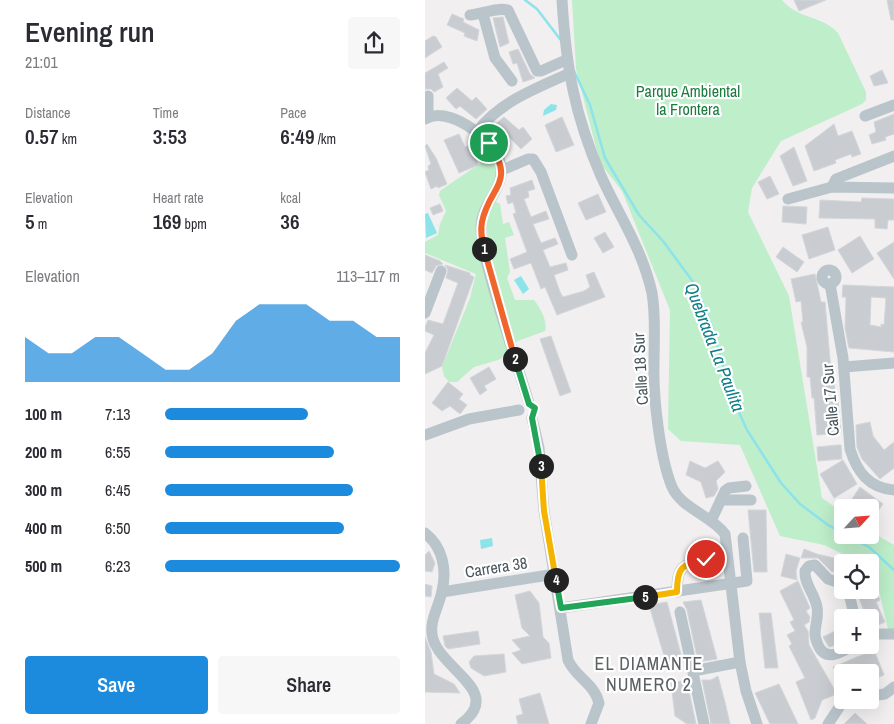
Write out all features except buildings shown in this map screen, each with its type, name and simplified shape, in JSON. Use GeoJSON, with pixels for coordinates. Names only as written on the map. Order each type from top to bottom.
{"type":"FeatureCollection","features":[{"type":"Feature","properties":{"kind":"street","name":"Calle 18 Sur"},"geometry":{"type":"LineString","coordinates":[[562,0],[568,74],[591,153],[637,244],[652,294],[654,313],[654,375],[661,438],[669,477],[673,490],[682,501],[711,520],[725,534],[740,662],[746,691],[757,724]]}},
{"type":"Feature","properties":{"kind":"street"},"geometry":{"type":"LineString","coordinates":[[470,15],[483,14],[501,8],[508,10],[537,70],[541,71],[566,60]]}},
{"type":"Feature","properties":{"kind":"street"},"geometry":{"type":"LineString","coordinates":[[483,14],[495,58],[512,81]]}},
{"type":"Feature","properties":{"kind":"street"},"geometry":{"type":"LineString","coordinates":[[477,132],[485,122],[507,104],[568,74]]}},
{"type":"Feature","properties":{"kind":"street"},"geometry":{"type":"LineString","coordinates":[[428,96],[427,118],[438,115],[447,116],[477,132],[495,150],[502,170],[498,189],[485,212],[481,236],[524,407],[524,419],[532,418],[539,448],[544,511],[568,660],[577,676],[592,687],[599,703],[591,724]]}},
{"type":"Feature","properties":{"kind":"street"},"geometry":{"type":"LineString","coordinates":[[865,116],[894,105]]}},
{"type":"Feature","properties":{"kind":"street"},"geometry":{"type":"LineString","coordinates":[[832,187],[836,179],[894,156]]}},
{"type":"Feature","properties":{"kind":"street"},"geometry":{"type":"LineString","coordinates":[[502,170],[528,159],[533,159],[541,172],[572,255]]}},
{"type":"Feature","properties":{"kind":"street"},"geometry":{"type":"LineString","coordinates":[[788,199],[832,187],[894,188]]}},
{"type":"Feature","properties":{"kind":"street"},"geometry":{"type":"LineString","coordinates":[[425,313],[441,271]]}},
{"type":"Feature","properties":{"kind":"street","name":"Calle 17 Sur"},"geometry":{"type":"LineString","coordinates":[[830,284],[844,367],[851,449],[854,460],[869,482],[894,490]]}},
{"type":"Feature","properties":{"kind":"street"},"geometry":{"type":"LineString","coordinates":[[844,367],[894,363]]}},
{"type":"Feature","properties":{"kind":"street"},"geometry":{"type":"LineString","coordinates":[[425,435],[469,419],[524,407]]}},
{"type":"Feature","properties":{"kind":"street"},"geometry":{"type":"LineString","coordinates":[[711,520],[729,488],[746,486]]}},
{"type":"Feature","properties":{"kind":"street"},"geometry":{"type":"LineString","coordinates":[[721,500],[751,500]]}},
{"type":"Feature","properties":{"kind":"street"},"geometry":{"type":"LineString","coordinates":[[425,533],[439,548],[443,562],[442,592],[432,625],[432,638],[445,662],[470,684],[476,693],[477,703],[474,710],[461,724]]}},
{"type":"Feature","properties":{"kind":"street"},"geometry":{"type":"LineString","coordinates":[[561,608],[747,581],[743,538]]}},
{"type":"Feature","properties":{"kind":"street"},"geometry":{"type":"LineString","coordinates":[[677,592],[678,574],[681,568],[687,564],[706,559]]}},
{"type":"Feature","properties":{"kind":"street"},"geometry":{"type":"LineString","coordinates":[[834,581],[828,579],[815,565],[809,566],[805,571],[805,579],[815,596],[818,620],[815,634],[820,649],[825,654],[831,656],[835,654]]}},
{"type":"Feature","properties":{"kind":"street","name":"Carrera 38"},"geometry":{"type":"LineString","coordinates":[[442,592],[555,574]]}},
{"type":"Feature","properties":{"kind":"street"},"geometry":{"type":"LineString","coordinates":[[679,612],[704,724]]}},
{"type":"Feature","properties":{"kind":"street"},"geometry":{"type":"LineString","coordinates":[[879,634],[894,634]]}},
{"type":"Feature","properties":{"kind":"street"},"geometry":{"type":"LineString","coordinates":[[693,671],[740,662]]}},
{"type":"Feature","properties":{"kind":"street"},"geometry":{"type":"LineString","coordinates":[[879,695],[885,694],[894,687]]}},
{"type":"Feature","properties":{"kind":"street"},"geometry":{"type":"LineString","coordinates":[[828,724],[838,709]]}},
{"type":"Feature","properties":{"kind":"green space","name":"Parque Ambiental la Frontera"},"geometry":{"type":"Polygon","coordinates":[[[572,0],[782,0],[796,11],[825,23],[838,33],[866,92],[866,100],[862,104],[781,141],[752,188],[748,212],[789,296],[822,498],[834,506],[834,544],[879,544],[879,536],[894,545],[894,631],[888,629],[879,592],[879,554],[843,554],[824,545],[780,536],[740,445],[681,441],[668,429],[670,310],[622,191],[600,163],[576,69],[572,0]]]}},
{"type":"Feature","properties":{"kind":"green space"},"geometry":{"type":"Polygon","coordinates":[[[482,162],[496,164],[500,172],[477,219],[507,351],[501,359],[474,367],[457,382],[449,382],[444,376],[442,367],[470,298],[476,274],[425,253],[425,242],[438,235],[440,224],[446,211],[439,195],[440,191],[482,162]]]}},
{"type":"Feature","properties":{"kind":"green space"},"geometry":{"type":"Polygon","coordinates":[[[495,201],[500,204],[503,224],[509,222],[514,235],[505,238],[510,272],[507,278],[515,300],[534,300],[541,311],[546,327],[545,331],[515,342],[489,257],[486,218],[495,201]]]}},
{"type":"Feature","properties":{"kind":"water"},"geometry":{"type":"Polygon","coordinates":[[[551,104],[557,105],[556,110],[543,116],[544,110],[551,104]]]}},
{"type":"Feature","properties":{"kind":"water"},"geometry":{"type":"Polygon","coordinates":[[[428,213],[437,233],[426,238],[425,214],[428,213]]]}},
{"type":"Feature","properties":{"kind":"water"},"geometry":{"type":"Polygon","coordinates":[[[521,276],[529,289],[523,294],[514,280],[521,276]]]}},
{"type":"Feature","properties":{"kind":"water"},"geometry":{"type":"Polygon","coordinates":[[[492,538],[493,546],[481,549],[480,540],[492,538]]]}},
{"type":"Feature","properties":{"kind":"waterway","name":"Quebrada La Paulita"},"geometry":{"type":"LineString","coordinates":[[525,0],[537,9],[560,39]]}},
{"type":"Feature","properties":{"kind":"waterway","name":"Quebrada La Paulita"},"geometry":{"type":"LineString","coordinates":[[574,71],[590,105],[605,158],[639,215],[663,241],[696,286],[711,324],[733,399],[747,430],[781,483],[800,504],[834,528]]}},
{"type":"Feature","properties":{"kind":"waterway","name":"Quebrada La Paulita"},"geometry":{"type":"LineString","coordinates":[[863,544],[894,570]]}},
{"type":"Feature","properties":{"kind":"district","name":"EL DIAMANTE NUMERO 2"},"geometry":{"type":"Point","coordinates":[649,673]}},
{"type":"Feature","properties":{"kind":"route"},"geometry":{"type":"LineString","coordinates":[[489,143],[499,158],[502,170],[498,189],[481,223],[481,236],[485,258],[506,334],[529,404],[535,408],[535,414],[532,418],[539,448],[544,511],[561,608],[677,592],[678,574],[681,568],[687,564],[706,559]]}}]}
